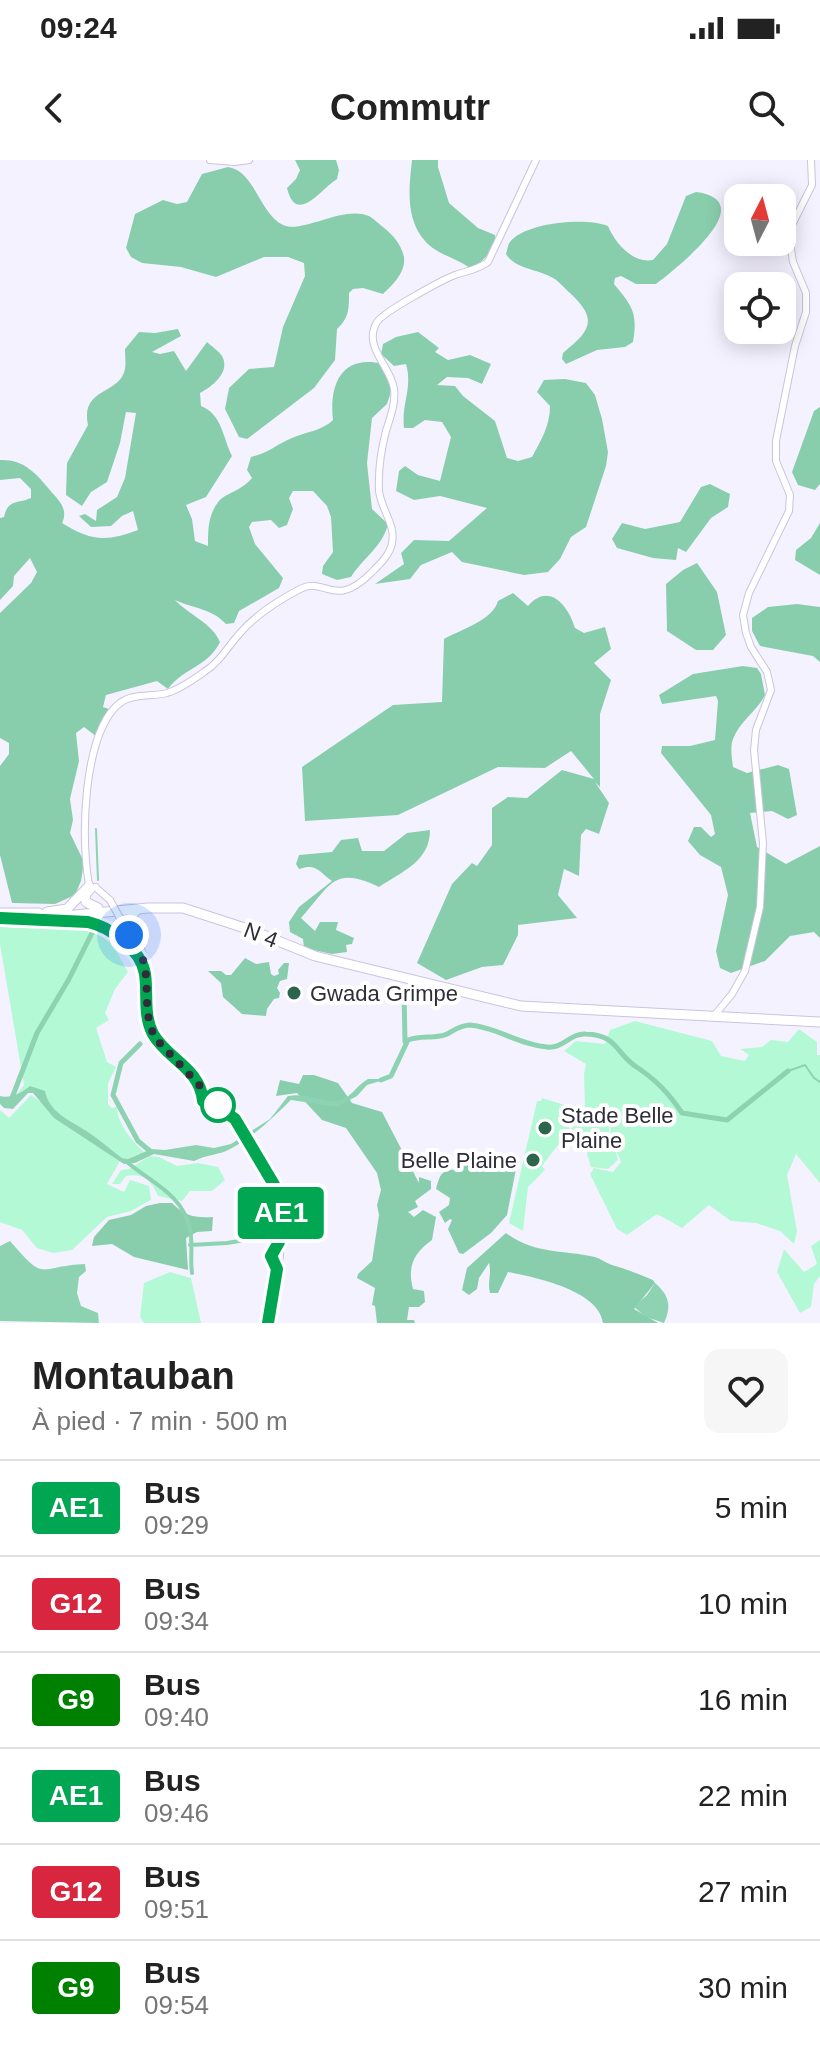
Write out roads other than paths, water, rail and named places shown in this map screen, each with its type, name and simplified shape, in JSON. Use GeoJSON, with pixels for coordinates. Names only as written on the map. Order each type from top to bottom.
{"type":"FeatureCollection","features":[{"type":"Feature","properties":{"kind":"highway"},"geometry":{"type":"LineString","coordinates":[[92,887],[85,895],[86,902],[98,908]]}},
{"type":"Feature","properties":{"kind":"highway"},"geometry":{"type":"LineString","coordinates":[[36,916],[67,909],[92,887]]}},
{"type":"Feature","properties":{"kind":"highway","name":"N 4"},"geometry":{"type":"LineString","coordinates":[[36,916],[148,904],[190,906],[326,958],[528,1006],[590,1011]]}},
{"type":"Feature","properties":{"kind":"highway","name":"N 4"},"geometry":{"type":"LineString","coordinates":[[0,916],[183,908],[293,948],[386,974],[551,1011],[553,1016],[555,1012],[563,1010],[820,1022]]}},
{"type":"Feature","properties":{"kind":"highway"},"geometry":{"type":"LineString","coordinates":[[138,909],[131,920],[145,975]]}},
{"type":"Feature","properties":{"kind":"highway"},"geometry":{"type":"LineString","coordinates":[[36,916],[97,924],[136,949]]}},
{"type":"Feature","properties":{"kind":"main road"},"geometry":{"type":"LineString","coordinates":[[210,160],[249,160]]}},
{"type":"Feature","properties":{"kind":"main road"},"geometry":{"type":"LineString","coordinates":[[136,949],[110,900],[92,887],[86,867],[87,775],[98,738],[117,705],[135,697],[168,693],[191,681],[215,664],[239,633],[258,616],[304,588],[335,592],[353,588],[388,553],[392,531],[379,491],[380,460],[392,412],[394,388],[376,351],[373,341],[375,325],[386,313],[444,280],[480,268],[488,262],[536,160]]}},
{"type":"Feature","properties":{"kind":"main road"},"geometry":{"type":"LineString","coordinates":[[713,1017],[732,994],[745,971],[760,907],[763,843],[754,750],[756,730],[771,690],[767,672],[751,647],[743,615],[749,593],[789,511],[790,495],[776,461],[776,441],[795,346],[807,305],[806,293],[791,255],[789,236],[812,185],[811,160]]}},
{"type":"Feature","properties":{"kind":"main road"},"geometry":{"type":"LineString","coordinates":[[145,975],[146,1011],[156,1039],[202,1088],[209,1100],[231,1114],[279,1197],[277,1269],[268,1323]]}},
{"type":"Feature","properties":{"kind":"waterway"},"geometry":{"type":"LineString","coordinates":[[96,829],[98,880]]}},
{"type":"Feature","properties":{"kind":"waterway"},"geometry":{"type":"LineString","coordinates":[[12,1098],[37,1033],[95,927]]}},
{"type":"Feature","properties":{"kind":"waterway"},"geometry":{"type":"LineString","coordinates":[[404,991],[405,1042]]}},
{"type":"Feature","properties":{"kind":"waterway"},"geometry":{"type":"LineString","coordinates":[[381,1080],[391,1076],[408,1040],[444,1035],[470,1025],[547,1047],[558,1046],[580,1034],[604,1037],[628,1061],[661,1086],[682,1113],[727,1120],[788,1071]]}},
{"type":"Feature","properties":{"kind":"waterway"},"geometry":{"type":"LineString","coordinates":[[140,1044],[121,1063],[113,1095],[138,1141],[150,1151]]}},
{"type":"Feature","properties":{"kind":"waterway"},"geometry":{"type":"LineString","coordinates":[[788,1071],[805,1065],[820,1082]]}},
{"type":"Feature","properties":{"kind":"waterway"},"geometry":{"type":"LineString","coordinates":[[127,1162],[173,1198],[186,1217],[190,1229],[192,1273]]}},
{"type":"Feature","properties":{"kind":"waterway"},"geometry":{"type":"LineString","coordinates":[[190,1245],[275,1235]]}},
{"type":"Feature","properties":{"kind":"place","name":"Gwada Grimpe"},"geometry":{"type":"Point","coordinates":[294,993]}},
{"type":"Feature","properties":{"kind":"place","name":"Stade Belle Plaine"},"geometry":{"type":"Point","coordinates":[545,1128]}},
{"type":"Feature","properties":{"kind":"place","name":"Belle Plaine"},"geometry":{"type":"Point","coordinates":[533,1160]}}]}
